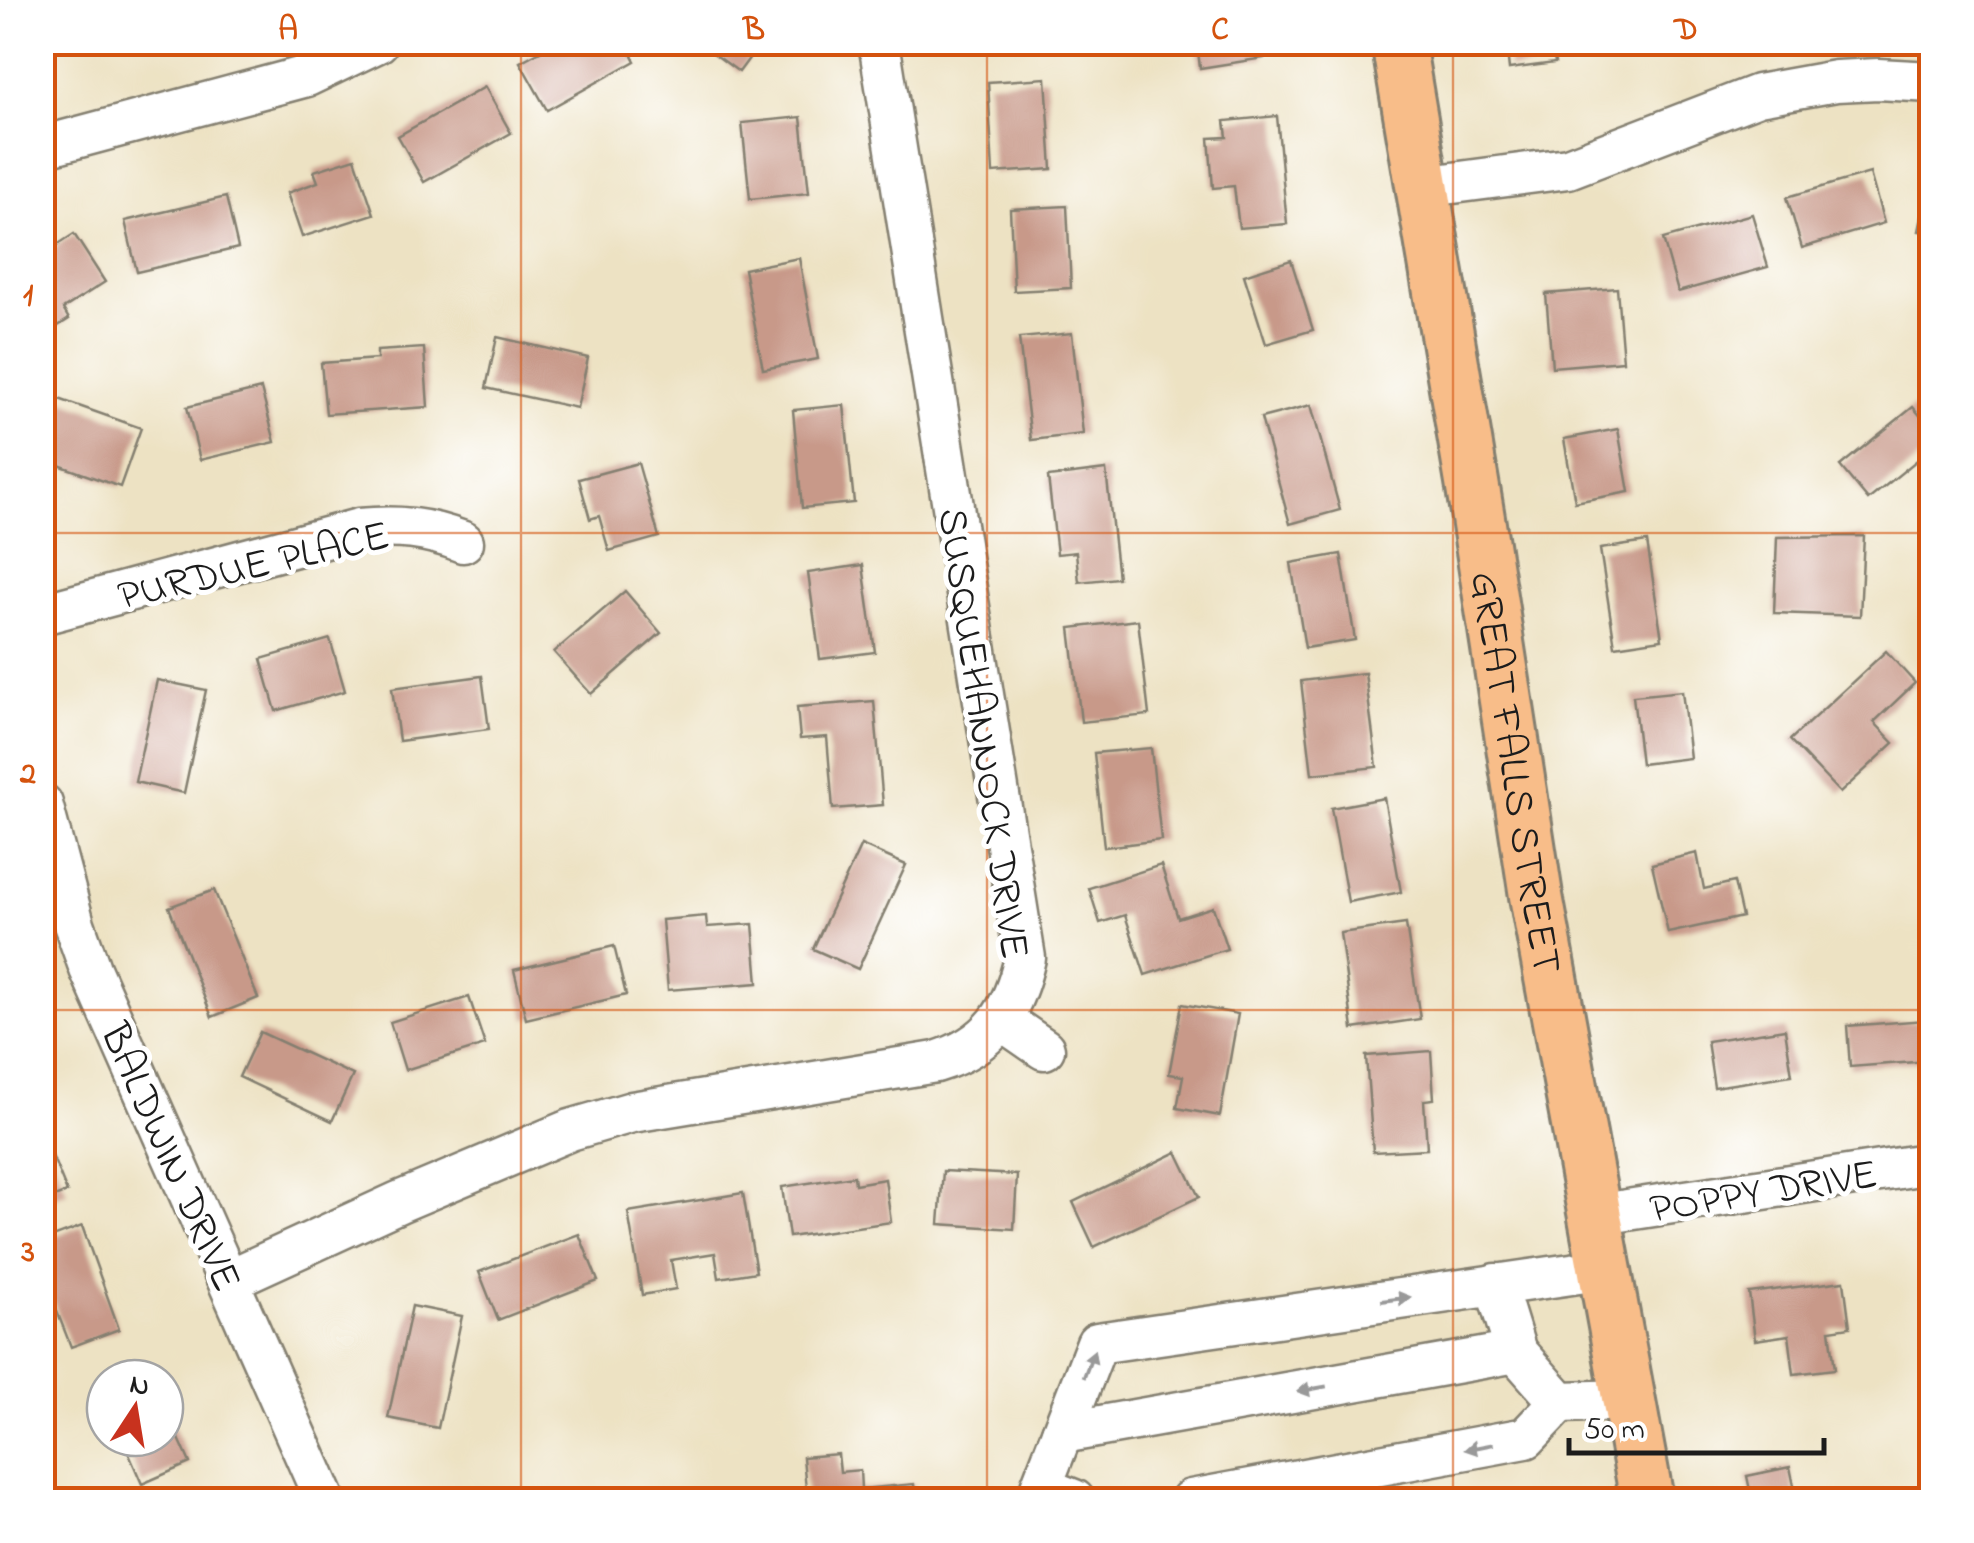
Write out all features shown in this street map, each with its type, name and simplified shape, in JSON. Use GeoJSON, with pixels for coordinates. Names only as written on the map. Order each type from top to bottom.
{"type":"FeatureCollection","features":[{"type":"Feature","properties":{"kind":"main road","name":"GREAT FALLS STREET"},"geometry":{"type":"LineString","coordinates":[[1398,42],[1478,518],[1536,896],[1648,1500]]}},
{"type":"Feature","properties":{"kind":"street"},"geometry":{"type":"LineString","coordinates":[[42,147],[307,76],[378,42]]}},
{"type":"Feature","properties":{"kind":"street","name":"SUSQUEHANNOCK DRIVE"},"geometry":{"type":"LineString","coordinates":[[229,1280],[570,1130],[632,1112],[936,1062],[972,1047],[1002,1020],[1018,991],[1026,958],[879,42]]}},
{"type":"Feature","properties":{"kind":"street"},"geometry":{"type":"LineString","coordinates":[[1422,187],[1568,168],[1702,114],[1796,87],[1878,79],[1932,82]]}},
{"type":"Feature","properties":{"kind":"street","name":"PURDUE PLACE"},"geometry":{"type":"LineString","coordinates":[[42,614],[359,529],[396,525],[432,530],[463,542]]}},
{"type":"Feature","properties":{"kind":"street","name":"BALDWIN DRIVE"},"geometry":{"type":"LineString","coordinates":[[42,804],[90,969],[325,1500]]}},
{"type":"Feature","properties":{"kind":"street"},"geometry":{"type":"LineString","coordinates":[[1002,1020],[1044,1049]]}},
{"type":"Feature","properties":{"kind":"street","name":"POPPY DRIVE"},"geometry":{"type":"LineString","coordinates":[[1595,1215],[1932,1163]]}},
{"type":"Feature","properties":{"kind":"street"},"geometry":{"type":"LineString","coordinates":[[1051,1496],[1062,1433],[1097,1343],[1606,1268]]}},
{"type":"Feature","properties":{"kind":"street"},"geometry":{"type":"LineString","coordinates":[[1495,1284],[1516,1352],[1560,1402]]}},
{"type":"Feature","properties":{"kind":"street"},"geometry":{"type":"LineString","coordinates":[[1062,1433],[1516,1352]]}},
{"type":"Feature","properties":{"kind":"street"},"geometry":{"type":"LineString","coordinates":[[1191,1500],[1526,1438],[1560,1402],[1629,1400]]}},
{"type":"Feature","properties":{"kind":"building"},"geometry":{"type":"Polygon","coordinates":[[[557,42],[625,42],[635,61],[547,110],[520,62],[557,42]]]}},
{"type":"Feature","properties":{"kind":"building"},"geometry":{"type":"Polygon","coordinates":[[[698,42],[761,42],[739,72],[698,42]]]}},
{"type":"Feature","properties":{"kind":"building"},"geometry":{"type":"Polygon","coordinates":[[[1197,42],[1262,42],[1264,58],[1200,68],[1197,42]]]}},
{"type":"Feature","properties":{"kind":"building"},"geometry":{"type":"Polygon","coordinates":[[[1506,42],[1552,42],[1555,63],[1509,69],[1506,42]]]}},
{"type":"Feature","properties":{"kind":"building"},"geometry":{"type":"Polygon","coordinates":[[[1046,78],[1052,169],[993,173],[988,82],[1046,78]]]}},
{"type":"Feature","properties":{"kind":"building"},"geometry":{"type":"Polygon","coordinates":[[[485,87],[511,133],[424,182],[398,136],[485,87]]]}},
{"type":"Feature","properties":{"kind":"building"},"geometry":{"type":"Polygon","coordinates":[[[1277,116],[1287,224],[1239,228],[1234,186],[1213,188],[1209,138],[1227,137],[1225,121],[1277,116]]]}},
{"type":"Feature","properties":{"kind":"building"},"geometry":{"type":"Polygon","coordinates":[[[801,117],[809,193],[750,199],[742,123],[801,117]]]}},
{"type":"Feature","properties":{"kind":"building"},"geometry":{"type":"Polygon","coordinates":[[[355,158],[374,214],[302,237],[287,193],[318,182],[314,171],[355,158]]]}},
{"type":"Feature","properties":{"kind":"building"},"geometry":{"type":"Polygon","coordinates":[[[1870,173],[1884,223],[1802,248],[1787,197],[1870,173]]]}},
{"type":"Feature","properties":{"kind":"building"},"geometry":{"type":"Polygon","coordinates":[[[1932,178],[1932,233],[1919,231],[1932,178]]]}},
{"type":"Feature","properties":{"kind":"building"},"geometry":{"type":"Polygon","coordinates":[[[226,197],[238,248],[137,272],[125,221],[226,197]]]}},
{"type":"Feature","properties":{"kind":"building"},"geometry":{"type":"Polygon","coordinates":[[[1067,206],[1071,288],[1014,291],[1010,209],[1067,206]]]}},
{"type":"Feature","properties":{"kind":"building"},"geometry":{"type":"Polygon","coordinates":[[[1752,214],[1768,267],[1678,292],[1663,239],[1752,214]]]}},
{"type":"Feature","properties":{"kind":"building"},"geometry":{"type":"Polygon","coordinates":[[[74,234],[105,282],[63,309],[69,319],[42,336],[42,255],[74,234]]]}},
{"type":"Feature","properties":{"kind":"building"},"geometry":{"type":"Polygon","coordinates":[[[799,258],[818,359],[763,369],[744,269],[799,258]]]}},
{"type":"Feature","properties":{"kind":"building"},"geometry":{"type":"Polygon","coordinates":[[[1291,260],[1313,330],[1266,344],[1244,275],[1291,260]]]}},
{"type":"Feature","properties":{"kind":"building"},"geometry":{"type":"Polygon","coordinates":[[[1617,288],[1623,361],[1552,367],[1546,294],[1617,288]]]}},
{"type":"Feature","properties":{"kind":"building"},"geometry":{"type":"Polygon","coordinates":[[[1072,333],[1083,434],[1031,440],[1019,338],[1072,333]]]}},
{"type":"Feature","properties":{"kind":"building"},"geometry":{"type":"Polygon","coordinates":[[[497,337],[588,358],[577,408],[486,388],[497,337]]]}},
{"type":"Feature","properties":{"kind":"building"},"geometry":{"type":"Polygon","coordinates":[[[424,348],[428,407],[326,414],[321,363],[377,359],[377,351],[424,348]]]}},
{"type":"Feature","properties":{"kind":"building"},"geometry":{"type":"Polygon","coordinates":[[[261,389],[275,442],[200,460],[187,407],[261,389]]]}},
{"type":"Feature","properties":{"kind":"building"},"geometry":{"type":"Polygon","coordinates":[[[42,393],[141,428],[120,487],[42,459],[42,393]]]}},
{"type":"Feature","properties":{"kind":"building"},"geometry":{"type":"Polygon","coordinates":[[[844,405],[854,503],[802,508],[793,410],[844,405]]]}},
{"type":"Feature","properties":{"kind":"building"},"geometry":{"type":"Polygon","coordinates":[[[1311,405],[1340,510],[1290,524],[1261,418],[1311,405]]]}},
{"type":"Feature","properties":{"kind":"building"},"geometry":{"type":"Polygon","coordinates":[[[1913,407],[1932,430],[1932,448],[1868,500],[1840,466],[1913,407]]]}},
{"type":"Feature","properties":{"kind":"building"},"geometry":{"type":"Polygon","coordinates":[[[1618,429],[1629,492],[1575,502],[1564,439],[1618,429]]]}},
{"type":"Feature","properties":{"kind":"building"},"geometry":{"type":"Polygon","coordinates":[[[638,463],[659,537],[609,551],[599,516],[590,519],[579,479],[638,463]]]}},
{"type":"Feature","properties":{"kind":"building"},"geometry":{"type":"Polygon","coordinates":[[[1106,470],[1118,578],[1079,582],[1076,552],[1057,554],[1048,477],[1106,470]]]}},
{"type":"Feature","properties":{"kind":"building"},"geometry":{"type":"Polygon","coordinates":[[[1864,536],[1860,616],[1774,613],[1777,537],[1864,536]]]}},
{"type":"Feature","properties":{"kind":"building"},"geometry":{"type":"Polygon","coordinates":[[[1647,542],[1662,639],[1615,646],[1600,549],[1647,542]]]}},
{"type":"Feature","properties":{"kind":"building"},"geometry":{"type":"Polygon","coordinates":[[[1341,554],[1355,640],[1305,648],[1291,563],[1341,554]]]}},
{"type":"Feature","properties":{"kind":"building"},"geometry":{"type":"Polygon","coordinates":[[[863,565],[875,652],[820,659],[808,573],[863,565]]]}},
{"type":"Feature","properties":{"kind":"building"},"geometry":{"type":"Polygon","coordinates":[[[625,591],[661,633],[591,694],[554,652],[625,591]]]}},
{"type":"Feature","properties":{"kind":"building"},"geometry":{"type":"Polygon","coordinates":[[[1138,620],[1149,715],[1081,722],[1070,628],[1138,620]]]}},
{"type":"Feature","properties":{"kind":"building"},"geometry":{"type":"Polygon","coordinates":[[[330,639],[345,691],[276,711],[261,659],[330,639]]]}},
{"type":"Feature","properties":{"kind":"building"},"geometry":{"type":"Polygon","coordinates":[[[1886,651],[1915,683],[1874,722],[1894,743],[1840,793],[1790,740],[1886,651]]]}},
{"type":"Feature","properties":{"kind":"building"},"geometry":{"type":"Polygon","coordinates":[[[1365,673],[1377,767],[1312,774],[1301,681],[1365,673]]]}},
{"type":"Feature","properties":{"kind":"building"},"geometry":{"type":"Polygon","coordinates":[[[482,676],[489,729],[399,741],[392,688],[482,676]]]}},
{"type":"Feature","properties":{"kind":"building"},"geometry":{"type":"Polygon","coordinates":[[[157,680],[206,690],[184,793],[135,782],[157,680]]]}},
{"type":"Feature","properties":{"kind":"building"},"geometry":{"type":"Polygon","coordinates":[[[1682,691],[1690,758],[1641,764],[1633,696],[1682,691]]]}},
{"type":"Feature","properties":{"kind":"building"},"geometry":{"type":"Polygon","coordinates":[[[874,701],[883,805],[833,809],[827,737],[800,739],[797,707],[874,701]]]}},
{"type":"Feature","properties":{"kind":"building"},"geometry":{"type":"Polygon","coordinates":[[[1151,748],[1161,840],[1104,847],[1094,753],[1151,748]]]}},
{"type":"Feature","properties":{"kind":"building"},"geometry":{"type":"Polygon","coordinates":[[[1384,798],[1401,892],[1348,902],[1331,808],[1384,798]]]}},
{"type":"Feature","properties":{"kind":"building"},"geometry":{"type":"Polygon","coordinates":[[[861,845],[906,865],[858,969],[813,949],[861,845]]]}},
{"type":"Feature","properties":{"kind":"building"},"geometry":{"type":"Polygon","coordinates":[[[1697,853],[1704,889],[1734,882],[1742,917],[1668,933],[1652,864],[1697,853]]]}},
{"type":"Feature","properties":{"kind":"building"},"geometry":{"type":"Polygon","coordinates":[[[1161,865],[1178,918],[1213,907],[1227,949],[1145,975],[1125,915],[1100,923],[1089,888],[1161,865]]]}},
{"type":"Feature","properties":{"kind":"building"},"geometry":{"type":"Polygon","coordinates":[[[214,890],[258,998],[212,1017],[169,907],[214,890]]]}},
{"type":"Feature","properties":{"kind":"building"},"geometry":{"type":"Polygon","coordinates":[[[706,916],[707,927],[753,924],[758,983],[668,990],[662,920],[706,916]]]}},
{"type":"Feature","properties":{"kind":"building"},"geometry":{"type":"Polygon","coordinates":[[[1406,924],[1420,1019],[1353,1029],[1340,933],[1406,924]]]}},
{"type":"Feature","properties":{"kind":"building"},"geometry":{"type":"Polygon","coordinates":[[[614,946],[626,995],[526,1019],[514,970],[614,946]]]}},
{"type":"Feature","properties":{"kind":"building"},"geometry":{"type":"Polygon","coordinates":[[[469,997],[485,1045],[405,1070],[390,1022],[469,997]]]}},
{"type":"Feature","properties":{"kind":"building"},"geometry":{"type":"Polygon","coordinates":[[[1182,1004],[1238,1014],[1220,1116],[1177,1108],[1183,1076],[1169,1074],[1182,1004]]]}},
{"type":"Feature","properties":{"kind":"building"},"geometry":{"type":"Polygon","coordinates":[[[1925,1020],[1928,1061],[1850,1067],[1847,1026],[1925,1020]]]}},
{"type":"Feature","properties":{"kind":"building"},"geometry":{"type":"Polygon","coordinates":[[[1785,1029],[1792,1075],[1714,1087],[1707,1041],[1785,1029]]]}},
{"type":"Feature","properties":{"kind":"building"},"geometry":{"type":"Polygon","coordinates":[[[260,1032],[353,1075],[332,1121],[239,1077],[260,1032]]]}},
{"type":"Feature","properties":{"kind":"building"},"geometry":{"type":"Polygon","coordinates":[[[1431,1051],[1434,1099],[1424,1100],[1427,1149],[1373,1152],[1366,1056],[1431,1051]]]}},
{"type":"Feature","properties":{"kind":"building"},"geometry":{"type":"Polygon","coordinates":[[[42,1131],[67,1192],[42,1202],[42,1131]]]}},
{"type":"Feature","properties":{"kind":"building"},"geometry":{"type":"Polygon","coordinates":[[[1177,1152],[1199,1197],[1094,1247],[1073,1202],[1177,1152]]]}},
{"type":"Feature","properties":{"kind":"building"},"geometry":{"type":"Polygon","coordinates":[[[943,1171],[1017,1175],[1014,1229],[939,1224],[943,1171]]]}},
{"type":"Feature","properties":{"kind":"building"},"geometry":{"type":"Polygon","coordinates":[[[854,1176],[855,1184],[885,1179],[891,1222],[789,1237],[782,1187],[854,1176]]]}},
{"type":"Feature","properties":{"kind":"building"},"geometry":{"type":"Polygon","coordinates":[[[743,1193],[756,1272],[719,1278],[715,1253],[671,1260],[676,1289],[642,1295],[628,1212],[743,1193]]]}},
{"type":"Feature","properties":{"kind":"building"},"geometry":{"type":"Polygon","coordinates":[[[82,1226],[119,1329],[71,1347],[42,1273],[42,1241],[82,1226]]]}},
{"type":"Feature","properties":{"kind":"building"},"geometry":{"type":"Polygon","coordinates":[[[579,1234],[598,1281],[498,1320],[479,1272],[579,1234]]]}},
{"type":"Feature","properties":{"kind":"building"},"geometry":{"type":"Polygon","coordinates":[[[1844,1281],[1850,1327],[1830,1330],[1835,1369],[1794,1374],[1789,1335],[1755,1340],[1749,1293],[1844,1281]]]}},
{"type":"Feature","properties":{"kind":"building"},"geometry":{"type":"Polygon","coordinates":[[[412,1306],[462,1316],[438,1428],[388,1418],[412,1306]]]}},
{"type":"Feature","properties":{"kind":"building"},"geometry":{"type":"Polygon","coordinates":[[[185,1452],[190,1463],[142,1484],[131,1458],[185,1458],[185,1452]]]}},
{"type":"Feature","properties":{"kind":"building"},"geometry":{"type":"Polygon","coordinates":[[[838,1454],[840,1472],[860,1470],[861,1489],[914,1484],[916,1500],[807,1500],[803,1457],[838,1454]]]}},
{"type":"Feature","properties":{"kind":"building"},"geometry":{"type":"Polygon","coordinates":[[[1790,1467],[1797,1500],[1752,1500],[1747,1476],[1790,1467]]]}}]}
